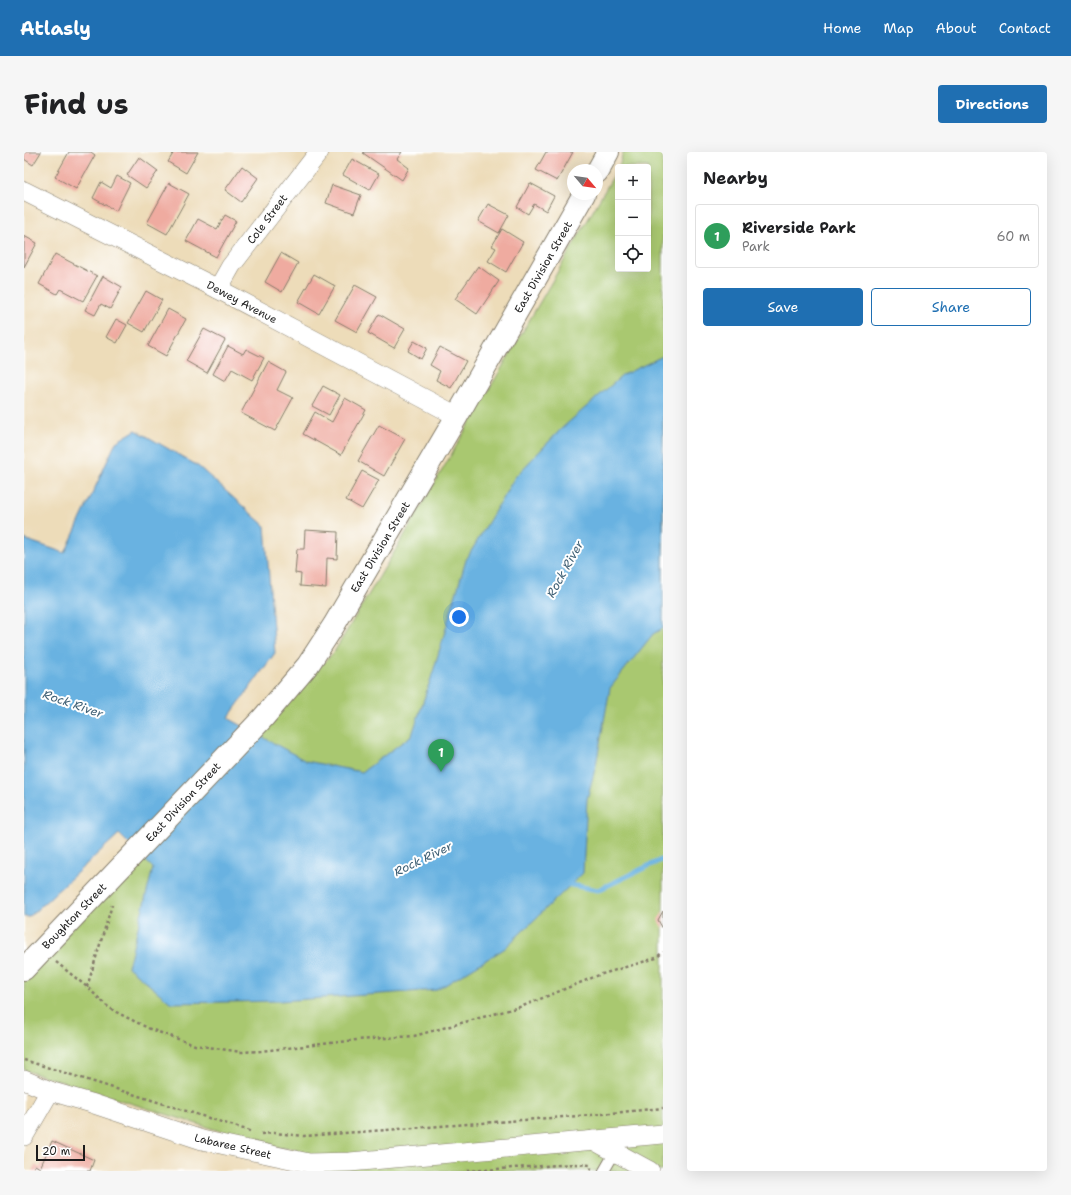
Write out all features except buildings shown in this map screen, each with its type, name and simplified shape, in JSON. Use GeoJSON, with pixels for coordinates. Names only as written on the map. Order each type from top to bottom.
{"type":"FeatureCollection","features":[{"type":"Feature","properties":{"kind":"street","name":"Cole Street"},"geometry":{"type":"LineString","coordinates":[[218,289],[231,266],[318,152]]}},
{"type":"Feature","properties":{"kind":"street"},"geometry":{"type":"LineString","coordinates":[[601,164],[608,152]]}},
{"type":"Feature","properties":{"kind":"street","name":"Dewey Avenue"},"geometry":{"type":"LineString","coordinates":[[24,191],[218,289],[458,416]]}},
{"type":"Feature","properties":{"kind":"street","name":"East Division Street"},"geometry":{"type":"LineString","coordinates":[[125,863],[263,718],[308,664],[334,625],[458,416],[581,200]]}},
{"type":"Feature","properties":{"kind":"street","name":"Boughton Street"},"geometry":{"type":"LineString","coordinates":[[24,969],[42,948],[125,863]]}},
{"type":"Feature","properties":{"kind":"street","name":"Labaree Street"},"geometry":{"type":"LineString","coordinates":[[24,1080],[50,1091],[202,1140],[307,1167],[593,1140],[619,1145],[650,1171]]}},
{"type":"Feature","properties":{"kind":"street"},"geometry":{"type":"LineString","coordinates":[[24,1136],[50,1091]]}},
{"type":"Feature","properties":{"kind":"street"},"geometry":{"type":"LineString","coordinates":[[619,1145],[663,1134]]}},
{"type":"Feature","properties":{"kind":"lane"},"geometry":{"type":"LineString","coordinates":[[604,1171],[619,1145]]}},
{"type":"Feature","properties":{"kind":"path"},"geometry":{"type":"LineString","coordinates":[[87,987],[114,899]]}},
{"type":"Feature","properties":{"kind":"path"},"geometry":{"type":"LineString","coordinates":[[42,948],[53,960],[87,987],[97,998],[116,1012],[150,1029],[196,1045],[240,1052],[357,1040],[414,1036],[523,1006],[599,976],[656,958],[663,952]]}},
{"type":"Feature","properties":{"kind":"path"},"geometry":{"type":"LineString","coordinates":[[24,1060],[252,1131]]}},
{"type":"Feature","properties":{"kind":"path"},"geometry":{"type":"LineString","coordinates":[[259,1134],[274,1133],[304,1136],[591,1115],[663,1108]]}},
{"type":"Feature","properties":{"kind":"path"},"geometry":{"type":"LineString","coordinates":[[467,1171],[574,1164],[590,1165],[591,1168],[589,1171]]}},
{"type":"Feature","properties":{"kind":"green space"},"geometry":{"type":"Polygon","coordinates":[[[623,152],[663,152],[663,1171],[299,1171],[296,1149],[271,1147],[24,1070],[24,978],[334,652],[405,534],[599,200],[603,200],[603,194],[615,173],[615,272],[651,272],[651,164],[620,164],[623,152]]]}},
{"type":"Feature","properties":{"kind":"water","name":"Rock River"},"geometry":{"type":"Polygon","coordinates":[[[663,356],[663,628],[653,634],[610,688],[596,765],[587,799],[583,873],[504,949],[437,990],[280,1001],[171,1003],[128,967],[153,868],[119,834],[29,917],[24,917],[24,539],[65,553],[116,442],[136,430],[198,466],[265,526],[275,653],[228,718],[306,761],[362,772],[412,735],[433,672],[466,560],[515,477],[562,428],[623,375],[663,356]]]}},
{"type":"Feature","properties":{"kind":"waterway"},"geometry":{"type":"LineString","coordinates":[[566,884],[598,890],[663,859]]}},
{"type":"Feature","properties":{"kind":"place","name":"Riverside Park"},"geometry":{"type":"Point","coordinates":[441,772]}}]}
